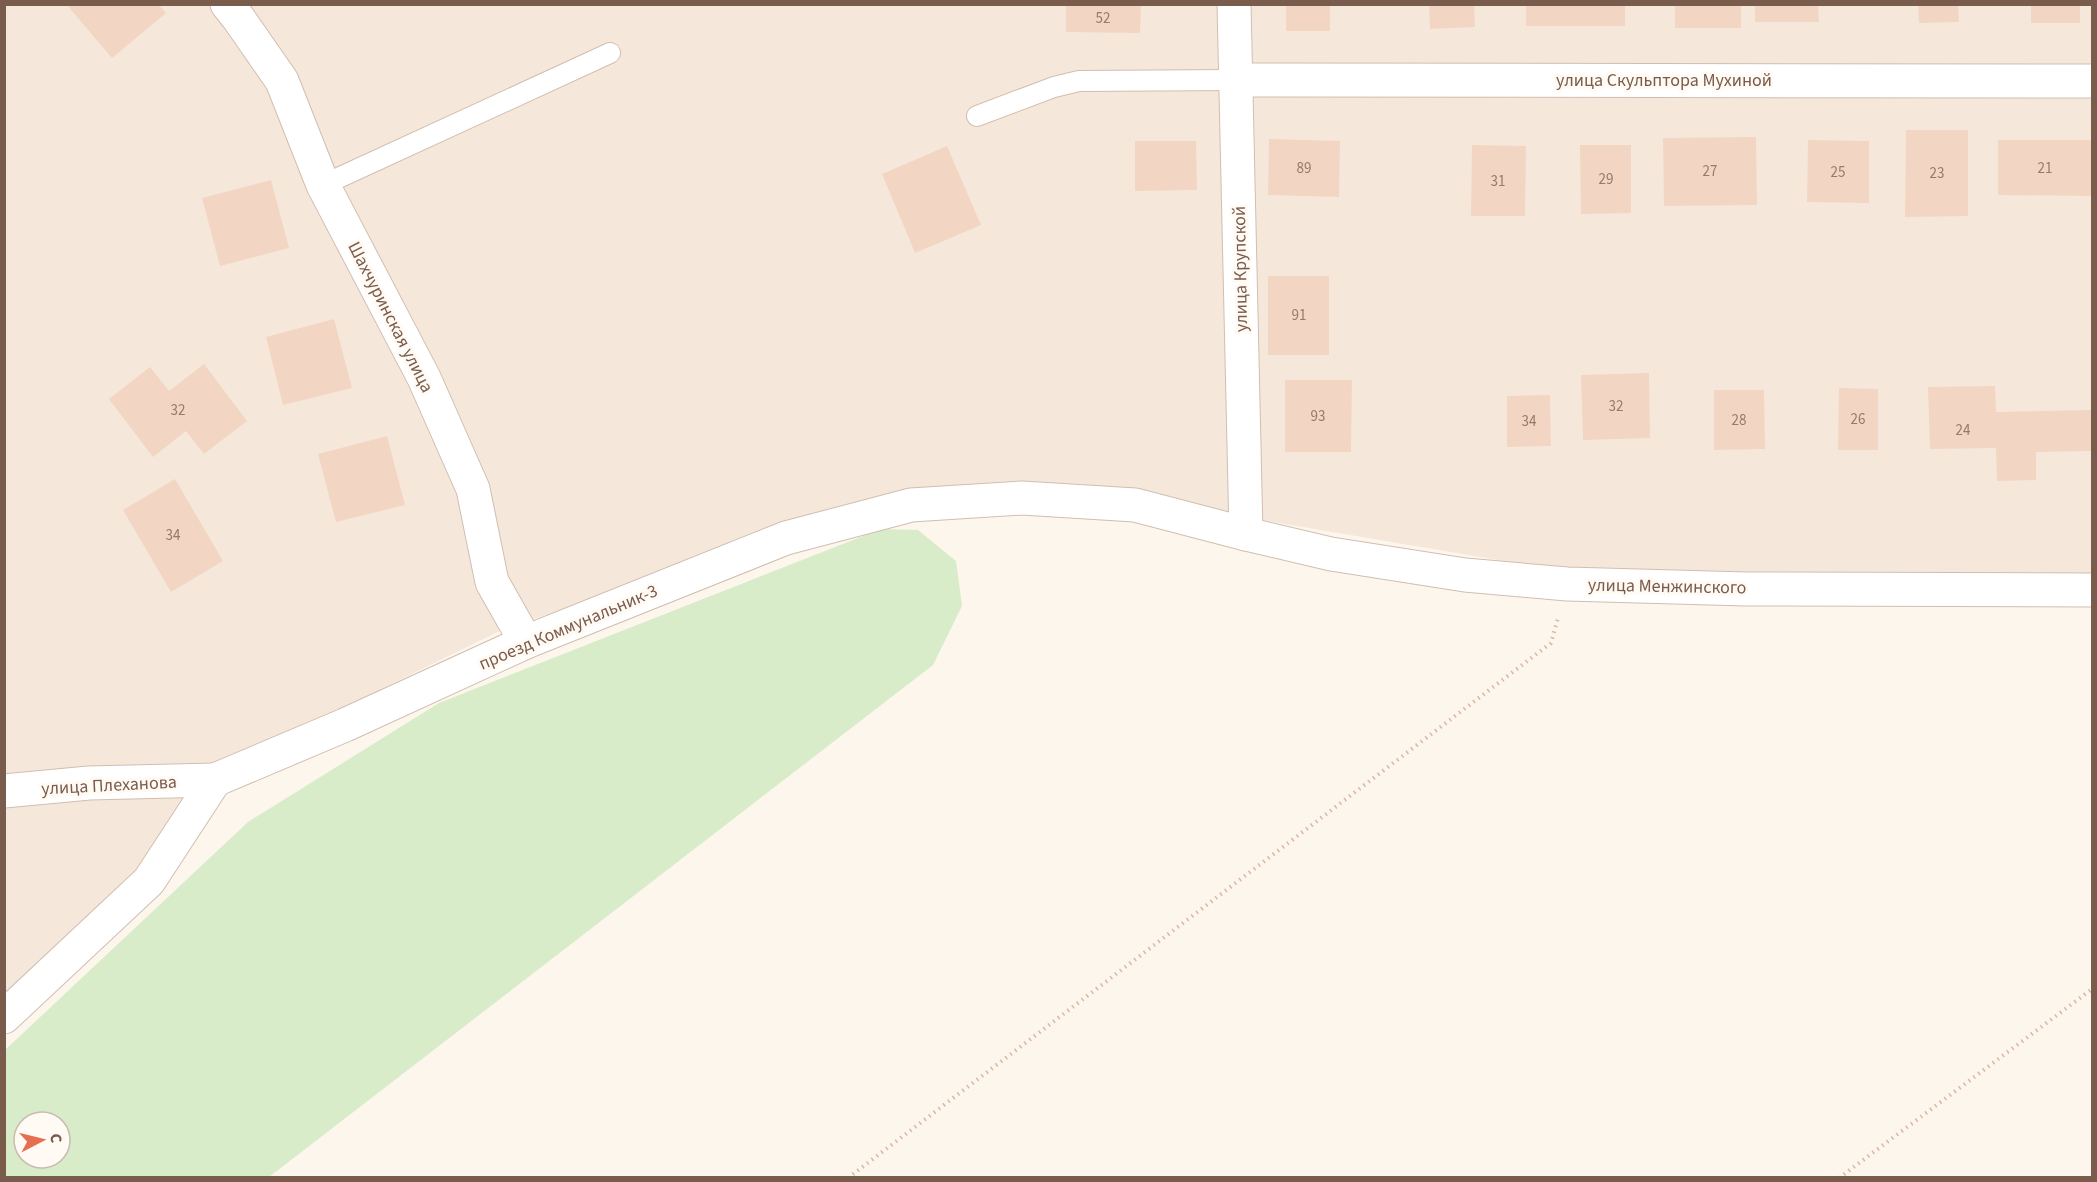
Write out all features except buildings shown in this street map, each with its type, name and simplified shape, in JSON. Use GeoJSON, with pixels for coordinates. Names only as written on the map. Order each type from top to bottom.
{"type":"FeatureCollection","features":[{"type":"Feature","properties":{"kind":"street","name":"Шахчуринская улица"},"geometry":{"type":"LineString","coordinates":[[227,4],[282,81],[323,185],[424,378],[473,489],[492,582],[526,642]]}},
{"type":"Feature","properties":{"kind":"street","name":"улица Крупской"},"geometry":{"type":"LineString","coordinates":[[1234,4],[1246,534]]}},
{"type":"Feature","properties":{"kind":"street","name":"улица Скульптора Мухиной"},"geometry":{"type":"LineString","coordinates":[[1235,80],[2092,81]]}},
{"type":"Feature","properties":{"kind":"street","name":"проезд Коммунальник-3"},"geometry":{"type":"LineString","coordinates":[[214,780],[345,725],[526,642],[786,538],[911,505],[1022,498],[1135,505],[1246,534]]}},
{"type":"Feature","properties":{"kind":"street","name":"улица Менжинского"},"geometry":{"type":"LineString","coordinates":[[1246,534],[1331,554],[1454,573],[1568,584],[1758,589],[2092,590]]}},
{"type":"Feature","properties":{"kind":"street","name":"улица Плеханова"},"geometry":{"type":"LineString","coordinates":[[4,791],[89,783],[214,780]]}},
{"type":"Feature","properties":{"kind":"street"},"geometry":{"type":"LineString","coordinates":[[4,1017],[149,881],[214,780]]}},
{"type":"Feature","properties":{"kind":"lane"},"geometry":{"type":"LineString","coordinates":[[323,185],[610,53]]}},
{"type":"Feature","properties":{"kind":"lane"},"geometry":{"type":"LineString","coordinates":[[977,116],[1054,87],[1079,81],[1235,80]]}},
{"type":"Feature","properties":{"kind":"path"},"geometry":{"type":"LineString","coordinates":[[848,1178],[1551,643],[1568,584]]}},
{"type":"Feature","properties":{"kind":"path"},"geometry":{"type":"LineString","coordinates":[[1839,1178],[2092,989]]}},
{"type":"Feature","properties":{"kind":"shaded area"},"geometry":{"type":"Polygon","coordinates":[[[5,5],[2092,5],[2092,573],[2023,577],[1568,572],[1073,488],[886,494],[500,631],[203,776],[140,876],[5,1008],[5,5]]]}},
{"type":"Feature","properties":{"kind":"green space"},"geometry":{"type":"Polygon","coordinates":[[[881,529],[918,530],[956,561],[962,606],[933,665],[269,1177],[5,1178],[5,1050],[248,822],[439,703],[881,529]]]}}]}
